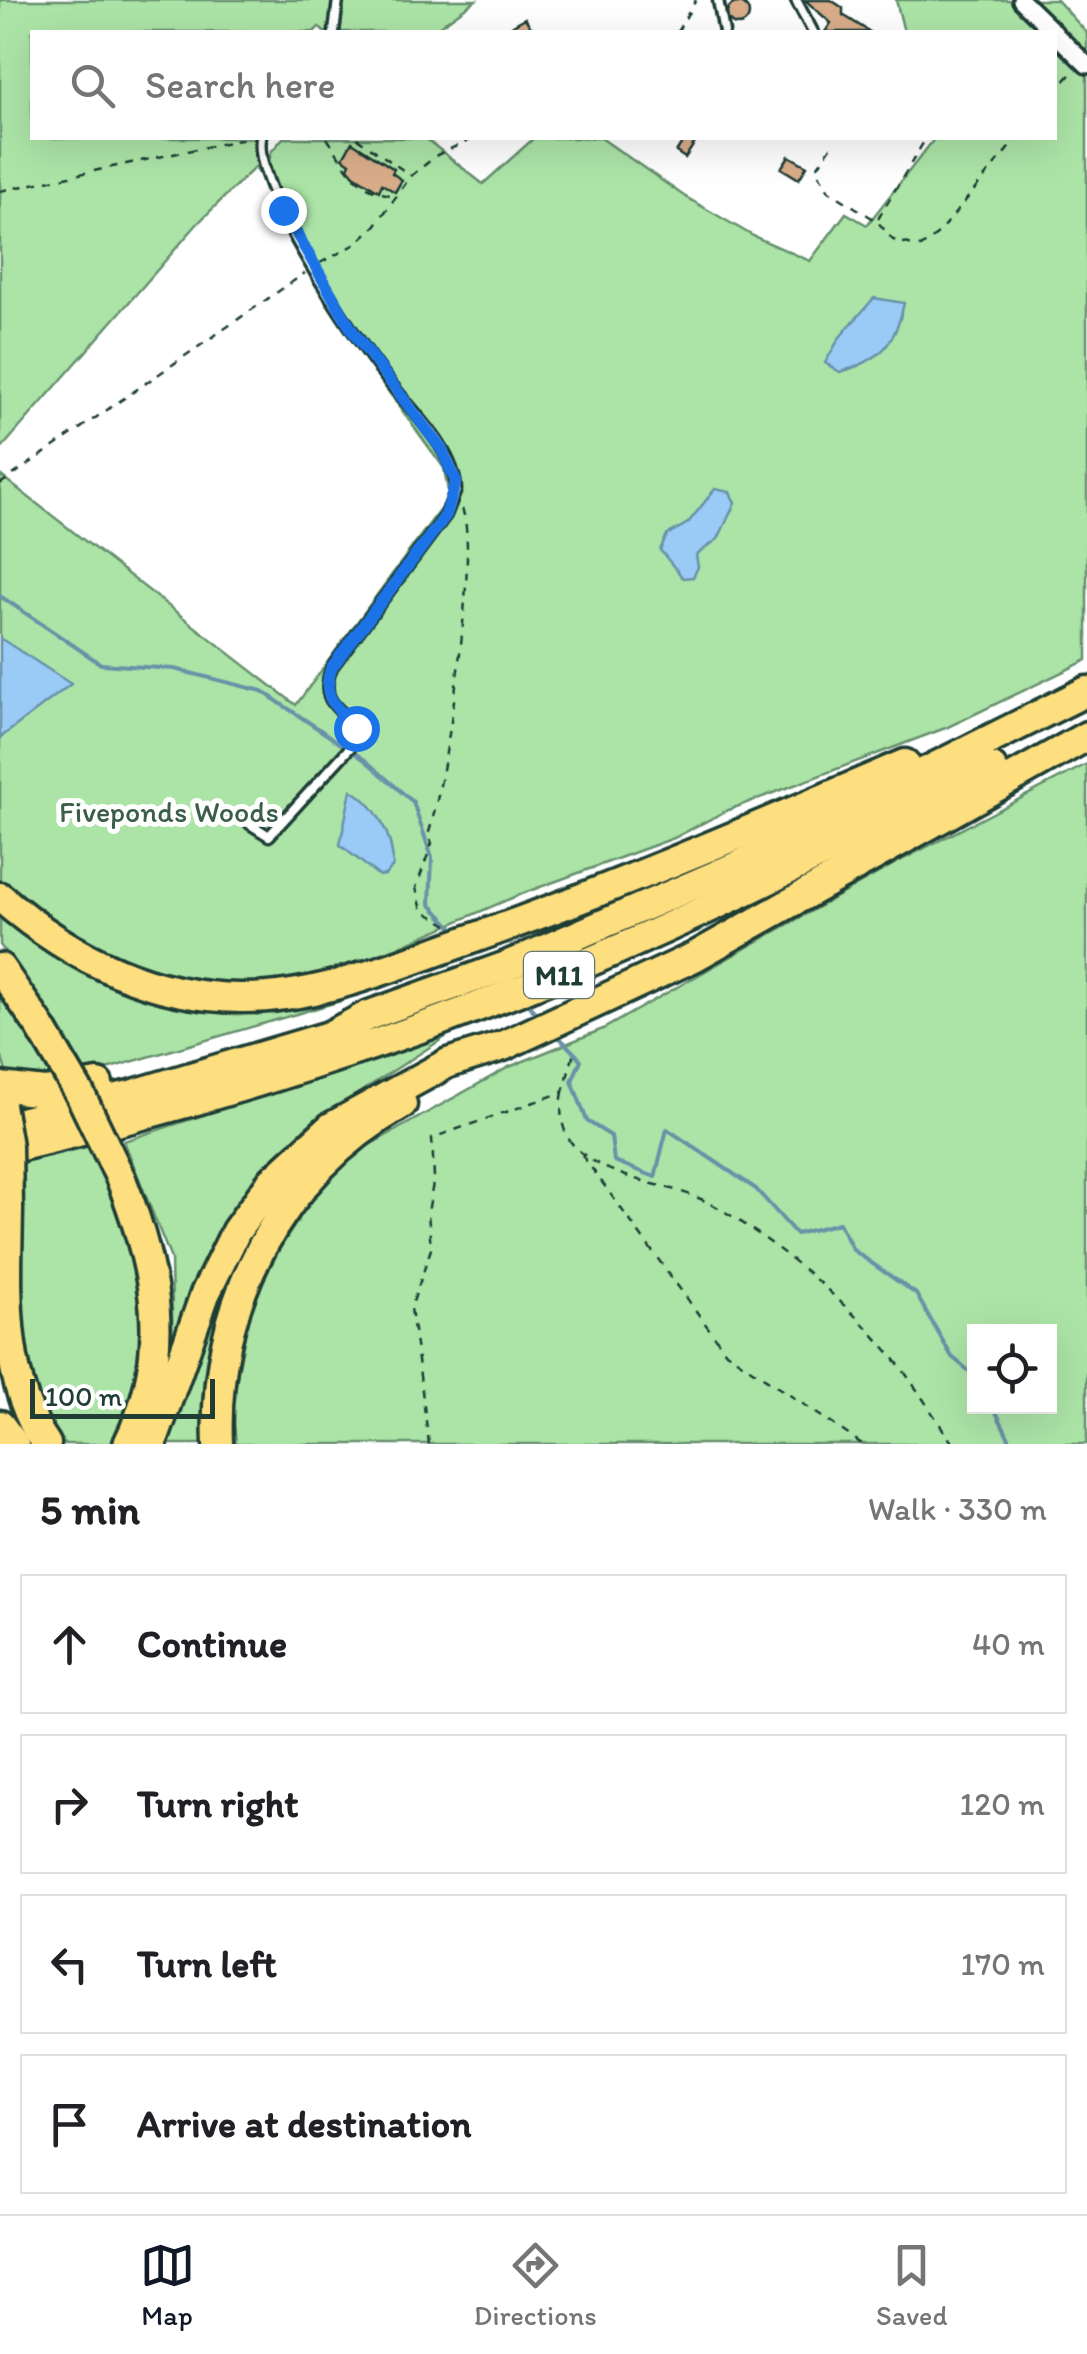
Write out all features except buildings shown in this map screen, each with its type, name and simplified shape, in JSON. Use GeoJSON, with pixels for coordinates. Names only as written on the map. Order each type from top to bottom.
{"type":"FeatureCollection","features":[{"type":"Feature","properties":{"kind":"highway"},"geometry":{"type":"LineString","coordinates":[[0,897],[84,959],[161,987],[239,998],[321,988],[604,892],[1087,689]]}},
{"type":"Feature","properties":{"kind":"highway","name":"M11"},"geometry":{"type":"LineString","coordinates":[[0,1126],[134,1094],[329,1036],[368,1016],[504,967],[677,894],[1087,689]]}},
{"type":"Feature","properties":{"kind":"highway","name":"M11"},"geometry":{"type":"LineString","coordinates":[[0,1151],[240,1088],[500,998],[740,894],[1087,720]]}},
{"type":"Feature","properties":{"kind":"highway"},"geometry":{"type":"LineString","coordinates":[[218,1444],[220,1380],[234,1310],[256,1257],[284,1210],[315,1172],[362,1130],[503,1046],[734,936],[1087,736]]}},
{"type":"Feature","properties":{"kind":"highway"},"geometry":{"type":"LineString","coordinates":[[0,968],[80,1094],[121,1179],[150,1262],[158,1312],[153,1377],[128,1444]]}},
{"type":"Feature","properties":{"kind":"highway"},"geometry":{"type":"LineString","coordinates":[[0,1087],[44,1092],[112,1082],[280,1038],[329,1020],[368,1016]]}},
{"type":"Feature","properties":{"kind":"highway"},"geometry":{"type":"LineString","coordinates":[[152,1444],[219,1262],[272,1181],[308,1144],[351,1112],[448,1063],[503,1046]]}},
{"type":"Feature","properties":{"kind":"highway"},"geometry":{"type":"LineString","coordinates":[[0,1105],[7,1146],[5,1291],[17,1380],[28,1414],[46,1444]]}},
{"type":"Feature","properties":{"kind":"highway"},"geometry":{"type":"LineString","coordinates":[[5,1291],[0,1314],[3,1352],[20,1413],[36,1444]]}},
{"type":"Feature","properties":{"kind":"highway"},"geometry":{"type":"LineString","coordinates":[[0,1426],[14,1444]]}},
{"type":"Feature","properties":{"kind":"street"},"geometry":{"type":"LineString","coordinates":[[1022,0],[1051,30]]}},
{"type":"Feature","properties":{"kind":"street"},"geometry":{"type":"LineString","coordinates":[[1057,36],[1085,63]]}},
{"type":"Feature","properties":{"kind":"lane"},"geometry":{"type":"LineString","coordinates":[[334,30],[338,0]]}},
{"type":"Feature","properties":{"kind":"lane"},"geometry":{"type":"LineString","coordinates":[[718,0],[724,30]]}},
{"type":"Feature","properties":{"kind":"lane"},"geometry":{"type":"LineString","coordinates":[[796,0],[812,30]]}},
{"type":"Feature","properties":{"kind":"lane"},"geometry":{"type":"LineString","coordinates":[[250,824],[270,836],[359,734],[327,698],[325,683],[332,667],[454,500],[456,481],[442,450],[353,332],[314,266],[264,171],[261,140]]}},
{"type":"Feature","properties":{"kind":"path"},"geometry":{"type":"LineString","coordinates":[[678,30],[696,0]]}},
{"type":"Feature","properties":{"kind":"path"},"geometry":{"type":"LineString","coordinates":[[1057,91],[1085,63]]}},
{"type":"Feature","properties":{"kind":"path"},"geometry":{"type":"LineString","coordinates":[[0,191],[239,140]]}},
{"type":"Feature","properties":{"kind":"path"},"geometry":{"type":"LineString","coordinates":[[328,140],[356,182],[374,193],[399,197]]}},
{"type":"Feature","properties":{"kind":"path"},"geometry":{"type":"LineString","coordinates":[[359,140],[411,176]]}},
{"type":"Feature","properties":{"kind":"path"},"geometry":{"type":"LineString","coordinates":[[0,484],[314,266],[354,245],[399,197],[411,176],[437,155],[470,140]]}},
{"type":"Feature","properties":{"kind":"path"},"geometry":{"type":"LineString","coordinates":[[877,221],[925,140]]}},
{"type":"Feature","properties":{"kind":"path"},"geometry":{"type":"LineString","coordinates":[[831,147],[816,169],[829,191],[877,221],[893,240],[922,246],[938,234],[1015,140]]}},
{"type":"Feature","properties":{"kind":"path"},"geometry":{"type":"LineString","coordinates":[[449,926],[418,903],[424,857],[432,844],[428,835],[454,695],[464,589],[467,520],[454,500]]}},
{"type":"Feature","properties":{"kind":"path"},"geometry":{"type":"LineString","coordinates":[[568,1049],[572,1066],[563,1092],[561,1115],[567,1138],[726,1352],[862,1444]]}},
{"type":"Feature","properties":{"kind":"path"},"geometry":{"type":"LineString","coordinates":[[429,1444],[411,1308],[431,1249],[428,1214],[434,1177],[432,1138],[563,1092]]}},
{"type":"Feature","properties":{"kind":"path"},"geometry":{"type":"LineString","coordinates":[[578,1150],[629,1180],[652,1183],[716,1206],[780,1253],[891,1355],[953,1444]]}},
{"type":"Feature","properties":{"kind":"green space","name":"Fiveponds Woods"},"geometry":{"type":"Polygon","coordinates":[[[0,0],[476,0],[434,30],[30,30],[30,140],[254,140],[268,167],[271,152],[281,140],[428,140],[483,184],[532,140],[604,140],[684,196],[753,236],[810,261],[846,213],[867,225],[933,140],[1057,140],[1057,30],[904,30],[896,0],[1057,0],[1087,33],[1087,660],[948,727],[728,810],[674,838],[521,894],[322,980],[237,987],[158,978],[97,958],[0,890],[0,475],[296,705],[449,497],[444,468],[361,354],[255,167],[199,222],[0,450],[0,0]]]}},
{"type":"Feature","properties":{"kind":"green space"},"geometry":{"type":"Polygon","coordinates":[[[1087,764],[1087,1444],[236,1444],[232,1403],[254,1288],[334,1165],[509,1067],[603,1029],[898,862],[1087,764]]]}},
{"type":"Feature","properties":{"kind":"green space"},"geometry":{"type":"Polygon","coordinates":[[[0,911],[105,979],[201,1011],[341,1001],[86,1075],[43,1001],[0,945],[0,911]]]}},
{"type":"Feature","properties":{"kind":"green space"},"geometry":{"type":"Polygon","coordinates":[[[0,988],[58,1078],[7,1075],[0,1051],[0,988]]]}},
{"type":"Feature","properties":{"kind":"green space"},"geometry":{"type":"Polygon","coordinates":[[[447,1036],[306,1127],[237,1204],[173,1358],[171,1259],[124,1141],[447,1036]]]}},
{"type":"Feature","properties":{"kind":"green space"},"geometry":{"type":"Polygon","coordinates":[[[91,1146],[118,1200],[153,1336],[119,1444],[59,1444],[30,1379],[23,1344],[19,1163],[91,1146]]]}},
{"type":"Feature","properties":{"kind":"green space"},"geometry":{"type":"Polygon","coordinates":[[[219,1301],[208,1407],[210,1444],[166,1444],[219,1301]]]}},
{"type":"Feature","properties":{"kind":"water"},"geometry":{"type":"Polygon","coordinates":[[[874,298],[904,303],[891,340],[876,356],[840,372],[825,363],[840,337],[874,298]]]}},
{"type":"Feature","properties":{"kind":"water"},"geometry":{"type":"Polygon","coordinates":[[[715,489],[730,492],[735,503],[718,539],[696,555],[698,567],[693,577],[683,578],[660,550],[667,535],[688,523],[715,489]]]}},
{"type":"Feature","properties":{"kind":"water"},"geometry":{"type":"Polygon","coordinates":[[[0,638],[71,684],[0,738],[0,638]]]}},
{"type":"Feature","properties":{"kind":"water"},"geometry":{"type":"Polygon","coordinates":[[[351,790],[369,804],[387,833],[393,866],[385,875],[379,876],[340,845],[351,790]]]}},
{"type":"Feature","properties":{"kind":"waterway"},"geometry":{"type":"LineString","coordinates":[[0,596],[101,664],[174,669],[262,691],[365,760],[413,802],[432,858],[430,904],[456,931]]}},
{"type":"Feature","properties":{"kind":"waterway"},"geometry":{"type":"LineString","coordinates":[[527,1004],[540,1017]]}},
{"type":"Feature","properties":{"kind":"waterway"},"geometry":{"type":"LineString","coordinates":[[559,1037],[581,1060],[572,1081],[587,1121],[611,1136],[614,1161],[655,1177],[667,1129],[756,1189],[796,1234],[839,1223],[853,1250],[916,1294],[952,1357],[967,1369]]}},
{"type":"Feature","properties":{"kind":"waterway"},"geometry":{"type":"LineString","coordinates":[[997,1414],[1012,1444]]}},
{"type":"Feature","properties":{"kind":"route"},"geometry":{"type":"LineString","coordinates":[[283,210],[353,332],[442,450],[456,481],[454,500],[446,515],[332,667],[325,683],[327,698],[356,728]]}}]}
